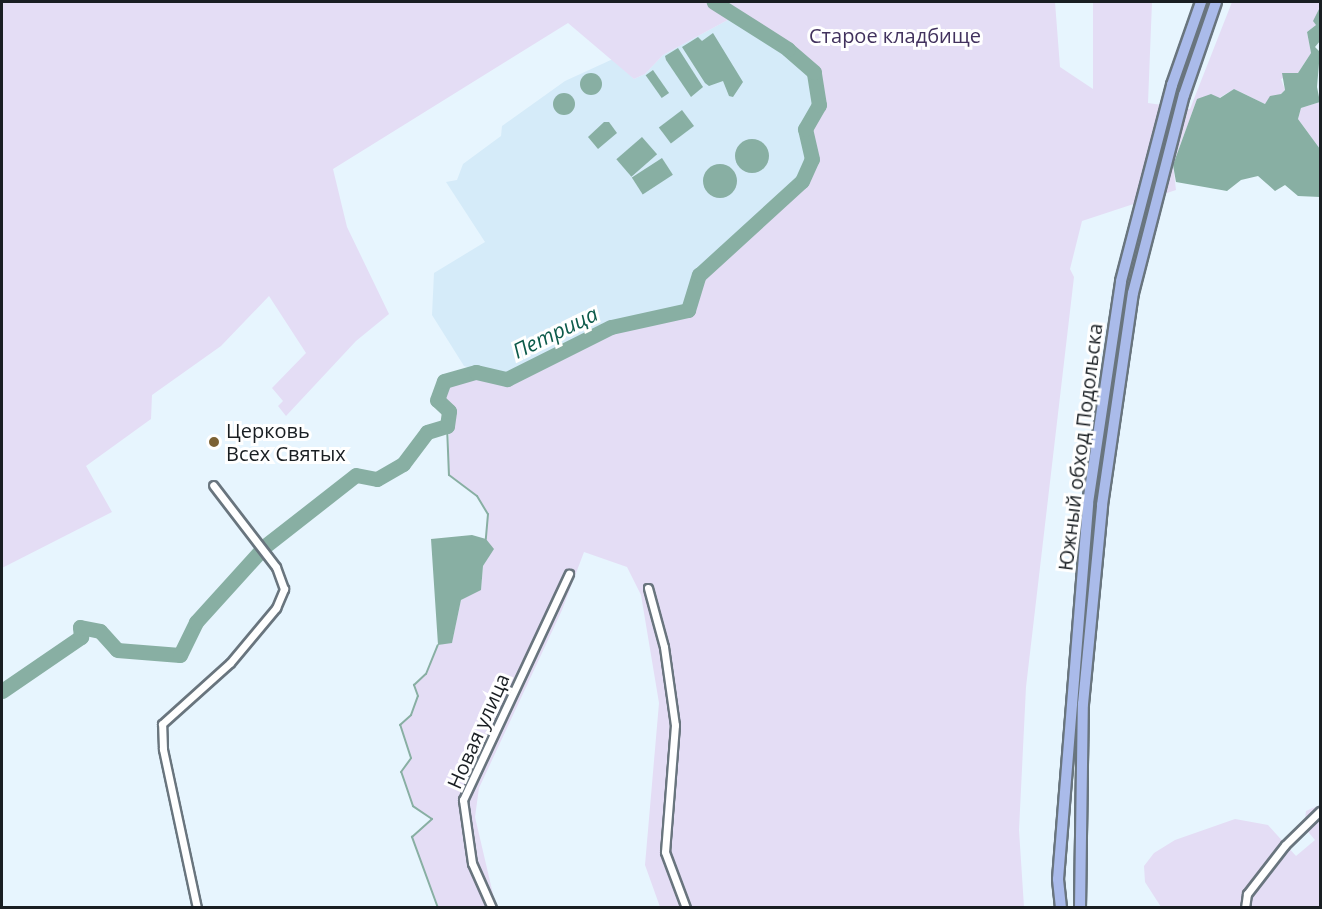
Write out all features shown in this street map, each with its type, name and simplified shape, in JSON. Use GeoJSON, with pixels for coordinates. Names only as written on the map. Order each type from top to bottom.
{"type":"FeatureCollection","features":[{"type":"Feature","properties":{"kind":"main road","name":"Южный обход Подольска"},"geometry":{"type":"LineString","coordinates":[[1061,908],[1059,868],[1088,503],[1120,281],[1172,85],[1201,2]]}},
{"type":"Feature","properties":{"kind":"main road","name":"Южный обход Подольска"},"geometry":{"type":"LineString","coordinates":[[1080,908],[1083,704],[1102,505],[1133,293],[1184,95],[1216,2]]}},
{"type":"Feature","properties":{"kind":"street"},"geometry":{"type":"LineString","coordinates":[[197,908],[163,749],[162,724],[230,663],[276,608],[284,589],[276,567],[213,485]]}},
{"type":"Feature","properties":{"kind":"street","name":"Новая улица"},"geometry":{"type":"LineString","coordinates":[[492,908],[472,863],[463,801],[569,574]]}},
{"type":"Feature","properties":{"kind":"street"},"geometry":{"type":"LineString","coordinates":[[648,588],[664,647],[675,726],[665,852],[686,908]]}},
{"type":"Feature","properties":{"kind":"street"},"geometry":{"type":"LineString","coordinates":[[1245,908],[1247,894],[1285,845],[1320,811]]}},
{"type":"Feature","properties":{"kind":"shaded area"},"geometry":{"type":"Polygon","coordinates":[[[1320,7],[1320,41],[1315,47],[1320,52],[1317,87],[1320,102],[1301,108],[1298,119],[1320,149],[1320,197],[1298,196],[1285,185],[1275,191],[1258,176],[1241,180],[1227,191],[1176,182],[1173,165],[1197,99],[1211,94],[1220,98],[1234,89],[1265,104],[1270,96],[1281,94],[1285,90],[1282,73],[1298,73],[1311,53],[1307,32],[1316,25],[1313,21],[1320,7]]]}},
{"type":"Feature","properties":{"kind":"shaded area"},"geometry":{"type":"Polygon","coordinates":[[[735,16],[788,49],[814,72],[819,105],[805,129],[812,159],[802,181],[700,275],[688,310],[611,327],[507,379],[464,366],[432,315],[434,273],[485,242],[446,182],[457,180],[463,164],[501,136],[502,126],[565,81],[613,59],[634,79],[645,74],[663,55],[735,16]]]}},
{"type":"Feature","properties":{"kind":"shaded area"},"geometry":{"type":"Polygon","coordinates":[[[713,33],[743,82],[733,97],[729,96],[723,81],[709,86],[705,83],[682,47],[698,37],[702,41],[713,33]]]}},
{"type":"Feature","properties":{"kind":"shaded area"},"geometry":{"type":"Polygon","coordinates":[[[678,48],[703,87],[691,97],[666,60],[665,56],[678,48]]]}},
{"type":"Feature","properties":{"kind":"shaded area"},"geometry":{"type":"Polygon","coordinates":[[[653,70],[669,93],[662,98],[646,75],[653,70]]]}},
{"type":"Feature","properties":{"kind":"shaded area"},"geometry":{"type":"Polygon","coordinates":[[[591,73],[599,76],[602,84],[599,92],[591,95],[583,92],[580,84],[583,76],[591,73]]]}},
{"type":"Feature","properties":{"kind":"shaded area"},"geometry":{"type":"Polygon","coordinates":[[[564,93],[572,96],[575,104],[572,112],[564,115],[556,112],[553,104],[556,96],[564,93]]]}},
{"type":"Feature","properties":{"kind":"shaded area"},"geometry":{"type":"Polygon","coordinates":[[[682,110],[694,126],[671,143],[659,127],[682,110]]]}},
{"type":"Feature","properties":{"kind":"shaded area"},"geometry":{"type":"Polygon","coordinates":[[[604,122],[609,122],[617,133],[598,149],[588,137],[604,122]]]}},
{"type":"Feature","properties":{"kind":"shaded area"},"geometry":{"type":"Polygon","coordinates":[[[642,137],[657,154],[631,177],[616,159],[642,137]]]}},
{"type":"Feature","properties":{"kind":"shaded area"},"geometry":{"type":"Polygon","coordinates":[[[752,139],[764,144],[769,156],[764,168],[752,173],[740,168],[735,156],[740,144],[752,139]]]}},
{"type":"Feature","properties":{"kind":"shaded area"},"geometry":{"type":"Polygon","coordinates":[[[662,158],[673,175],[643,194],[632,178],[662,158]]]}},
{"type":"Feature","properties":{"kind":"shaded area"},"geometry":{"type":"Polygon","coordinates":[[[720,164],[732,169],[737,181],[732,193],[720,198],[708,193],[703,181],[708,169],[720,164]]]}},
{"type":"Feature","properties":{"kind":"shaded area"},"geometry":{"type":"Polygon","coordinates":[[[472,535],[486,539],[494,549],[483,566],[481,590],[461,600],[452,643],[438,645],[431,539],[472,535]]]}},
{"type":"Feature","properties":{"kind":"green space","name":"Старое кладбище"},"geometry":{"type":"Polygon","coordinates":[[[2,2],[1055,2],[1060,67],[1093,89],[1093,2],[1152,2],[1148,103],[1190,109],[1232,2],[1320,2],[1316,25],[1307,32],[1311,53],[1298,73],[1281,79],[1285,90],[1281,94],[1265,104],[1234,89],[1219,98],[1197,99],[1173,165],[1176,190],[1082,221],[1070,269],[1074,277],[1026,687],[1019,830],[1024,907],[660,907],[645,865],[659,703],[641,595],[627,567],[584,552],[562,610],[479,788],[475,817],[496,907],[438,907],[412,837],[431,819],[413,806],[401,772],[411,758],[400,725],[411,715],[418,696],[414,685],[426,674],[438,645],[452,642],[461,600],[481,589],[483,566],[493,549],[486,539],[488,513],[477,496],[449,475],[449,411],[437,400],[444,381],[476,372],[507,379],[611,327],[688,310],[699,275],[802,181],[812,159],[805,129],[819,105],[814,72],[788,49],[735,16],[663,55],[645,74],[634,79],[568,23],[333,169],[347,227],[389,314],[356,341],[286,416],[278,406],[283,401],[272,388],[306,353],[269,296],[221,346],[152,395],[151,419],[86,466],[112,512],[2,568],[2,2]]]}},
{"type":"Feature","properties":{"kind":"green space"},"geometry":{"type":"Polygon","coordinates":[[[1320,102],[1320,149],[1298,119],[1301,108],[1320,102]]]}},
{"type":"Feature","properties":{"kind":"green space"},"geometry":{"type":"Polygon","coordinates":[[[1320,805],[1320,907],[1161,907],[1145,882],[1144,866],[1154,853],[1175,840],[1235,819],[1268,825],[1296,856],[1315,840],[1304,827],[1306,811],[1320,805]]]}},
{"type":"Feature","properties":{"kind":"waterway","name":"Петрица"},"geometry":{"type":"LineString","coordinates":[[2,691],[81,637],[80,627],[100,631],[117,650],[180,655],[196,622],[265,546],[356,475],[377,479],[403,464],[427,432],[447,426],[449,411],[437,400],[444,381],[476,372],[507,379],[611,327],[688,310],[699,275],[802,181],[812,159],[805,129],[819,105],[814,72],[788,49],[714,2]]}},
{"type":"Feature","properties":{"kind":"waterway"},"geometry":{"type":"LineString","coordinates":[[447,426],[449,475],[477,496],[488,514],[486,539]]}},
{"type":"Feature","properties":{"kind":"waterway"},"geometry":{"type":"LineString","coordinates":[[438,645],[426,674],[414,685],[418,696],[411,715],[400,725],[411,758],[401,772],[413,806],[432,819],[412,837],[438,908]]}},
{"type":"Feature","properties":{"kind":"place","name":"Церковь Всех Святых"},"geometry":{"type":"Point","coordinates":[214,442]}}]}
